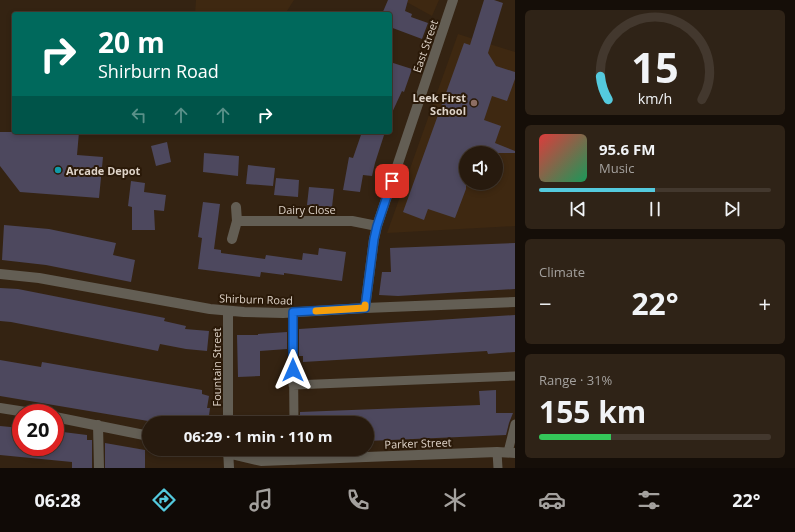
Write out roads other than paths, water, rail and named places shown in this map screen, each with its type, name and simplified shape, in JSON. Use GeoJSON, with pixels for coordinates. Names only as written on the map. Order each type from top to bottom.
{"type":"FeatureCollection","features":[{"type":"Feature","properties":{"kind":"street","name":"East Street"},"geometry":{"type":"LineString","coordinates":[[365,308],[377,226],[453,0]]}},
{"type":"Feature","properties":{"kind":"street"},"geometry":{"type":"LineString","coordinates":[[232,239],[237,221],[236,207]]}},
{"type":"Feature","properties":{"kind":"street","name":"Dairy Close"},"geometry":{"type":"LineString","coordinates":[[237,221],[352,221],[377,226]]}},
{"type":"Feature","properties":{"kind":"street","name":"Shirburn Road"},"geometry":{"type":"LineString","coordinates":[[0,274],[39,278],[228,311],[293,312],[515,302]]}},
{"type":"Feature","properties":{"kind":"street","name":"Fountain Street"},"geometry":{"type":"LineString","coordinates":[[228,311],[228,416]]}},
{"type":"Feature","properties":{"kind":"street"},"geometry":{"type":"LineString","coordinates":[[0,408],[12,410]]}},
{"type":"Feature","properties":{"kind":"street"},"geometry":{"type":"LineString","coordinates":[[64,419],[142,434]]}},
{"type":"Feature","properties":{"kind":"street"},"geometry":{"type":"LineString","coordinates":[[98,425],[99,468]]}},
{"type":"Feature","properties":{"kind":"street","name":"Parker Street"},"geometry":{"type":"LineString","coordinates":[[244,456],[261,461],[507,452]]}},
{"type":"Feature","properties":{"kind":"street"},"geometry":{"type":"LineString","coordinates":[[228,456],[228,468]]}},
{"type":"Feature","properties":{"kind":"lane"},"geometry":{"type":"LineString","coordinates":[[293,312],[294,416]]}},
{"type":"Feature","properties":{"kind":"lane"},"geometry":{"type":"LineString","coordinates":[[293,385],[515,376]]}},
{"type":"Feature","properties":{"kind":"lane"},"geometry":{"type":"LineString","coordinates":[[498,468],[507,452],[515,424]]}},
{"type":"Feature","properties":{"kind":"place","name":"Leek First School"},"geometry":{"type":"Point","coordinates":[474,103]}},
{"type":"Feature","properties":{"kind":"place","name":"Arcade Depot"},"geometry":{"type":"Point","coordinates":[58,170]}}]}
